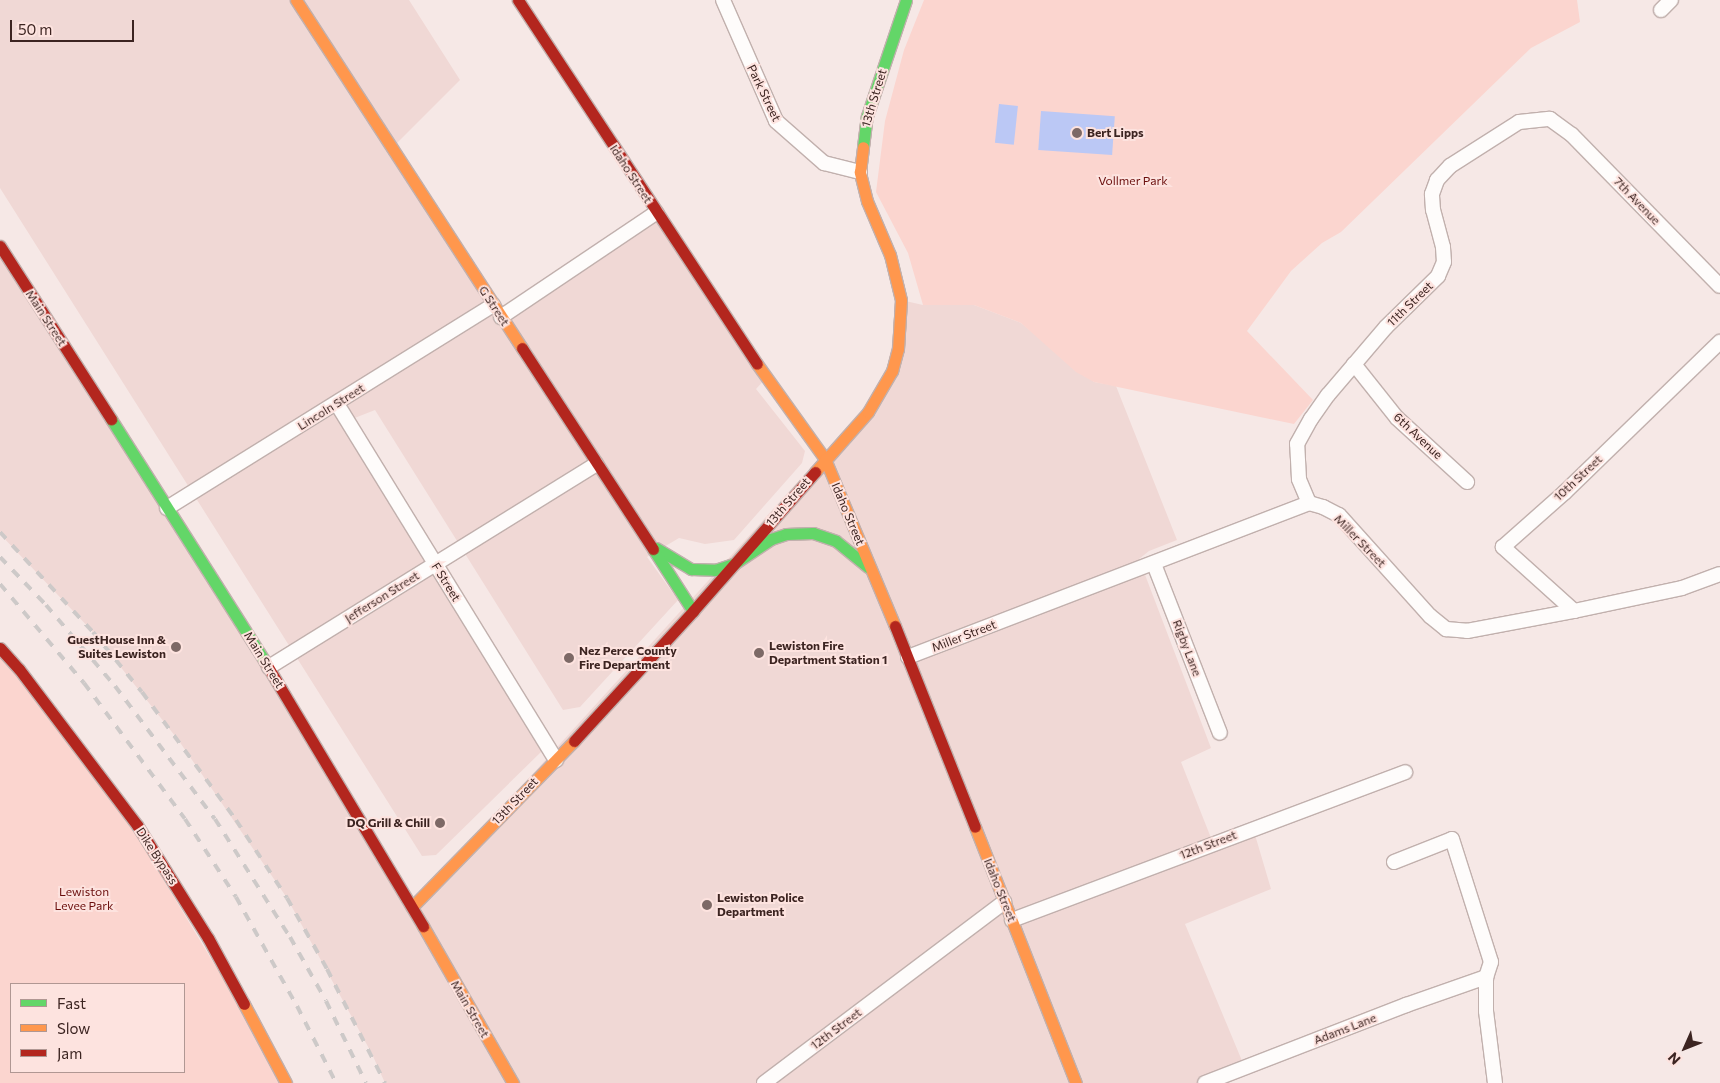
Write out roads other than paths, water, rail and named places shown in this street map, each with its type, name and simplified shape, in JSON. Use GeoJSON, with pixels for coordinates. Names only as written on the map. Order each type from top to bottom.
{"type":"FeatureCollection","features":[{"type":"Feature","properties":{"kind":"main road","name":"G Street"},"geometry":{"type":"LineString","coordinates":[[296,0],[693,611]]}},
{"type":"Feature","properties":{"kind":"main road","name":"Idaho Street"},"geometry":{"type":"LineString","coordinates":[[518,0],[766,378],[825,459],[908,657],[1076,1083]]}},
{"type":"Feature","properties":{"kind":"main road","name":"13th Street"},"geometry":{"type":"LineString","coordinates":[[412,907],[556,760],[693,611],[868,412],[883,388],[892,371],[900,333],[901,300],[890,255],[868,201],[860,172],[867,116],[906,0]]}},
{"type":"Feature","properties":{"kind":"main road","name":"Main Street"},"geometry":{"type":"LineString","coordinates":[[0,246],[269,667],[412,907],[513,1083]]}},
{"type":"Feature","properties":{"kind":"main road"},"geometry":{"type":"LineString","coordinates":[[647,541],[673,561],[691,569],[715,570],[734,564],[770,539],[786,534],[813,533],[836,541],[873,572]]}},
{"type":"Feature","properties":{"kind":"main road","name":"Dike Bypass"},"geometry":{"type":"LineString","coordinates":[[0,648],[19,669],[137,825],[208,938],[286,1083]]}},
{"type":"Feature","properties":{"kind":"street","name":"Park Street"},"geometry":{"type":"LineString","coordinates":[[723,0],[776,121],[824,163],[860,172]]}},
{"type":"Feature","properties":{"kind":"street"},"geometry":{"type":"LineString","coordinates":[[1661,10],[1672,0]]}},
{"type":"Feature","properties":{"kind":"street","name":"7th Avenue"},"geometry":{"type":"LineString","coordinates":[[1550,119],[1572,135],[1720,286]]}},
{"type":"Feature","properties":{"kind":"street","name":"11th Street"},"geometry":{"type":"LineString","coordinates":[[1308,503],[1299,479],[1297,444],[1311,420],[1354,364],[1386,328],[1438,276],[1444,262],[1443,247],[1433,210],[1432,194],[1437,180],[1450,166],[1519,122],[1550,119]]}},
{"type":"Feature","properties":{"kind":"street","name":"Lincoln Street"},"geometry":{"type":"LineString","coordinates":[[167,508],[337,404],[497,311],[656,213]]}},
{"type":"Feature","properties":{"kind":"street","name":"10th Street"},"geometry":{"type":"LineString","coordinates":[[1574,611],[1503,547],[1565,492],[1720,342]]}},
{"type":"Feature","properties":{"kind":"street","name":"6th Avenue"},"geometry":{"type":"LineString","coordinates":[[1354,364],[1396,418],[1467,482]]}},
{"type":"Feature","properties":{"kind":"street","name":"F Street"},"geometry":{"type":"LineString","coordinates":[[337,404],[556,760]]}},
{"type":"Feature","properties":{"kind":"street","name":"Jefferson Street"},"geometry":{"type":"LineString","coordinates":[[269,667],[596,464]]}},
{"type":"Feature","properties":{"kind":"street","name":"Miller Street"},"geometry":{"type":"LineString","coordinates":[[908,657],[1154,564],[1308,503],[1323,507],[1339,516],[1430,616],[1446,629],[1467,631],[1574,611],[1682,588],[1720,574]]}},
{"type":"Feature","properties":{"kind":"street","name":"Rigby Lane"},"geometry":{"type":"LineString","coordinates":[[1154,564],[1220,733]]}},
{"type":"Feature","properties":{"kind":"street","name":"12th Street"},"geometry":{"type":"LineString","coordinates":[[1012,920],[1405,772]]}},
{"type":"Feature","properties":{"kind":"street"},"geometry":{"type":"LineString","coordinates":[[1394,862],[1452,839],[1488,947],[1491,962],[1486,977],[1486,1011],[1495,1083]]}},
{"type":"Feature","properties":{"kind":"street","name":"12th Street"},"geometry":{"type":"LineString","coordinates":[[768,1082],[1004,902]]}},
{"type":"Feature","properties":{"kind":"street","name":"Adams Lane"},"geometry":{"type":"LineString","coordinates":[[1205,1083],[1397,1008],[1486,977]]}},
{"type":"Feature","properties":{"kind":"water"},"geometry":{"type":"Polygon","coordinates":[[[999,104],[1018,106],[1014,145],[995,143],[999,104]]]}},
{"type":"Feature","properties":{"kind":"water","name":"Bert Lipps"},"geometry":{"type":"Polygon","coordinates":[[[1041,111],[1115,116],[1112,155],[1038,150],[1041,111]]]}},
{"type":"Feature","properties":{"kind":"railway"},"geometry":{"type":"LineString","coordinates":[[0,532],[93,632],[142,692],[236,820],[287,898],[327,969],[385,1083]]}},
{"type":"Feature","properties":{"kind":"railway"},"geometry":{"type":"LineString","coordinates":[[0,557],[46,605],[115,686],[215,819],[290,937],[326,1001],[366,1083]]}},
{"type":"Feature","properties":{"kind":"railway"},"geometry":{"type":"LineString","coordinates":[[0,584],[84,683],[185,819],[236,897],[297,1006],[336,1083]]}},
{"type":"Feature","properties":{"kind":"place","name":"Bert Lipps"},"geometry":{"type":"Point","coordinates":[1077,133]}},
{"type":"Feature","properties":{"kind":"place","name":"GuestHouse Inn & Suites Lewiston"},"geometry":{"type":"Point","coordinates":[176,647]}},
{"type":"Feature","properties":{"kind":"place","name":"Lewiston Fire Department Station 1"},"geometry":{"type":"Point","coordinates":[759,653]}},
{"type":"Feature","properties":{"kind":"place","name":"Nez Perce County Fire Department"},"geometry":{"type":"Point","coordinates":[569,658]}},
{"type":"Feature","properties":{"kind":"place","name":"DQ Grill & Chill"},"geometry":{"type":"Point","coordinates":[440,823]}},
{"type":"Feature","properties":{"kind":"place","name":"Lewiston Police Department"},"geometry":{"type":"Point","coordinates":[707,905]}},
{"type":"Feature","properties":{"kind":"park label","name":"Vollmer Park"},"geometry":{"type":"Point","coordinates":[1133,181]}},
{"type":"Feature","properties":{"kind":"park label","name":"Lewiston Levee Park"},"geometry":{"type":"Point","coordinates":[84,899]}}]}
